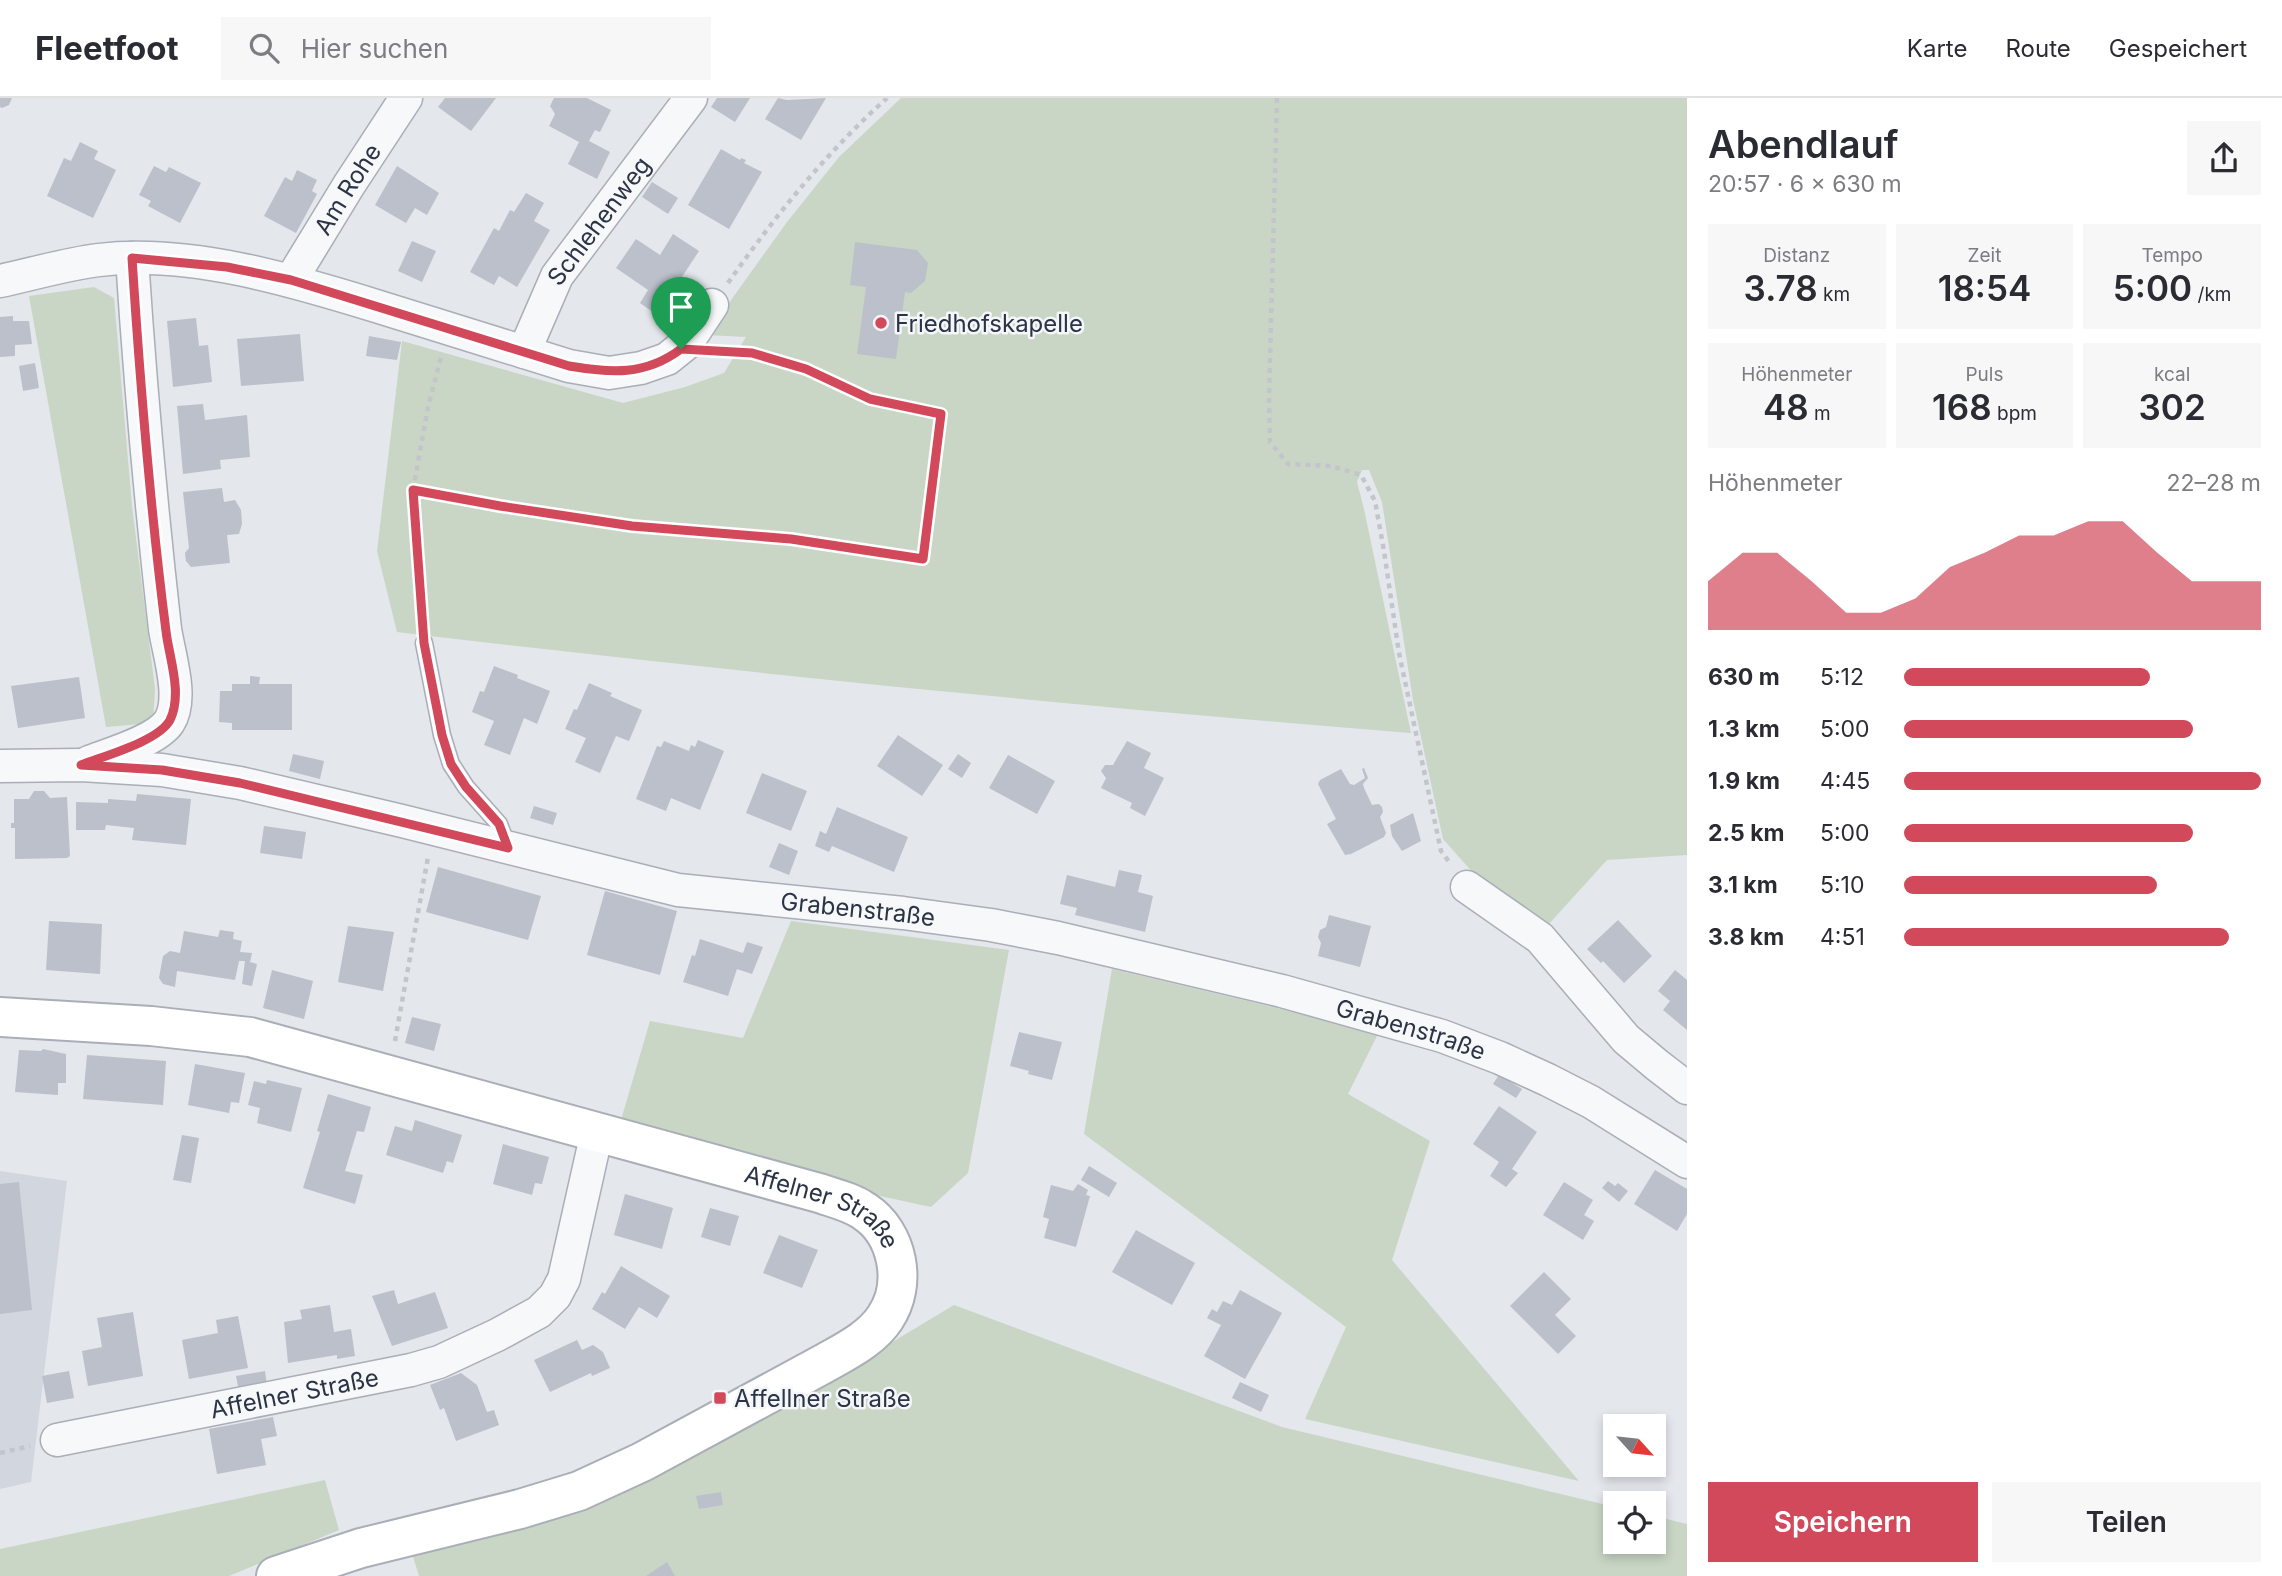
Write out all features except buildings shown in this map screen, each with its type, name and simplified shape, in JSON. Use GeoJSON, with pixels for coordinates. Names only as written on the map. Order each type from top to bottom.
{"type":"FeatureCollection","features":[{"type":"Feature","properties":{"kind":"main road","name":"Affelner Straße"},"geometry":{"type":"LineString","coordinates":[[0,1017],[151,1026],[241,1035],[806,1189],[847,1202],[865,1211],[890,1240],[897,1260],[898,1282],[886,1317],[872,1333],[850,1349],[642,1462],[579,1491],[520,1509],[361,1548],[276,1576]]}},
{"type":"Feature","properties":{"kind":"street","name":"Am Rohe"},"geometry":{"type":"LineString","coordinates":[[291,280],[406,98]]}},
{"type":"Feature","properties":{"kind":"street","name":"Schlehenweg"},"geometry":{"type":"LineString","coordinates":[[524,352],[557,276],[691,98]]}},
{"type":"Feature","properties":{"kind":"street"},"geometry":{"type":"LineString","coordinates":[[81,765],[156,734],[168,724],[176,697],[166,631],[139,370],[132,258]]}},
{"type":"Feature","properties":{"kind":"street"},"geometry":{"type":"LineString","coordinates":[[0,281],[99,260],[132,258],[227,267],[291,280],[569,366],[609,373],[641,368],[667,359],[687,343],[712,305]]}},
{"type":"Feature","properties":{"kind":"street","name":"Grabenstraße"},"geometry":{"type":"LineString","coordinates":[[0,766],[81,765],[162,770],[240,783],[678,890],[821,903],[991,925],[1058,938],[1282,991],[1442,1036],[1500,1058],[1591,1102],[1687,1162]]}},
{"type":"Feature","properties":{"kind":"street"},"geometry":{"type":"LineString","coordinates":[[1467,887],[1540,938],[1626,1039],[1687,1088]]}},
{"type":"Feature","properties":{"kind":"street","name":"Affelner Straße"},"geometry":{"type":"LineString","coordinates":[[57,1440],[411,1370],[439,1362],[539,1312],[555,1296],[564,1279],[597,1132]]}},
{"type":"Feature","properties":{"kind":"lane"},"geometry":{"type":"LineString","coordinates":[[424,643],[442,735],[451,764],[466,787],[499,824],[508,848]]}},
{"type":"Feature","properties":{"kind":"path"},"geometry":{"type":"LineString","coordinates":[[712,305],[788,203],[844,137],[887,98]]}},
{"type":"Feature","properties":{"kind":"path"},"geometry":{"type":"LineString","coordinates":[[1278,98],[1270,442],[1288,464],[1331,466],[1362,475],[1375,501],[1399,653],[1441,851],[1467,887]]}},
{"type":"Feature","properties":{"kind":"path"},"geometry":{"type":"LineString","coordinates":[[424,643],[413,490],[428,407],[448,328]]}},
{"type":"Feature","properties":{"kind":"path"},"geometry":{"type":"LineString","coordinates":[[413,490],[632,526],[791,539],[923,559],[941,414],[870,399],[806,369],[752,353],[681,349]]}},
{"type":"Feature","properties":{"kind":"path"},"geometry":{"type":"LineString","coordinates":[[389,1076],[434,829]]}},
{"type":"Feature","properties":{"kind":"shaded area"},"geometry":{"type":"Polygon","coordinates":[[[0,1171],[67,1181],[31,1482],[0,1489],[0,1171]]]}},
{"type":"Feature","properties":{"kind":"green space"},"geometry":{"type":"Polygon","coordinates":[[[901,98],[1687,98],[1687,855],[1607,860],[1548,925],[1475,875],[1443,839],[1413,700],[1382,502],[1369,470],[1362,470],[1357,482],[1411,733],[903,687],[397,632],[377,551],[402,341],[623,403],[685,387],[724,373],[746,337],[706,335],[787,222],[839,157],[901,98]]]}},
{"type":"Feature","properties":{"kind":"green space"},"geometry":{"type":"Polygon","coordinates":[[[94,287],[114,298],[132,506],[155,689],[153,723],[106,727],[29,296],[94,287]]]}},
{"type":"Feature","properties":{"kind":"green space"},"geometry":{"type":"Polygon","coordinates":[[[791,921],[1009,950],[968,1173],[931,1207],[866,1193],[621,1120],[650,1021],[743,1038],[791,921]]]}},
{"type":"Feature","properties":{"kind":"green space"},"geometry":{"type":"Polygon","coordinates":[[[1112,969],[1379,1032],[1348,1094],[1430,1141],[1392,1260],[1579,1481],[1305,1419],[1346,1327],[1084,1134],[1112,969]]]}},
{"type":"Feature","properties":{"kind":"green space"},"geometry":{"type":"Polygon","coordinates":[[[954,1305],[1282,1427],[1603,1504],[1603,1554],[1666,1554],[1666,1519],[1687,1524],[1687,1576],[419,1576],[411,1550],[864,1359],[954,1305]]]}},
{"type":"Feature","properties":{"kind":"green space"},"geometry":{"type":"Polygon","coordinates":[[[325,1480],[339,1530],[229,1576],[0,1576],[0,1549],[325,1480]]]}},
{"type":"Feature","properties":{"kind":"place","name":"Friedhofskapelle"},"geometry":{"type":"Point","coordinates":[881,323]}},
{"type":"Feature","properties":{"kind":"place","name":"Affellner Straße"},"geometry":{"type":"Point","coordinates":[720,1398]}},
{"type":"Feature","properties":{"kind":"route"},"geometry":{"type":"LineString","coordinates":[[132,258],[227,267],[291,280],[569,366],[609,373],[641,368],[667,359],[681,349],[752,353],[806,369],[870,399],[941,414],[923,559],[791,539],[632,526],[413,490],[424,643],[442,735],[451,764],[466,787],[499,824],[508,848],[240,783],[162,770],[81,765],[156,734],[168,724],[176,697],[154,522],[139,370],[132,258]]}}]}
